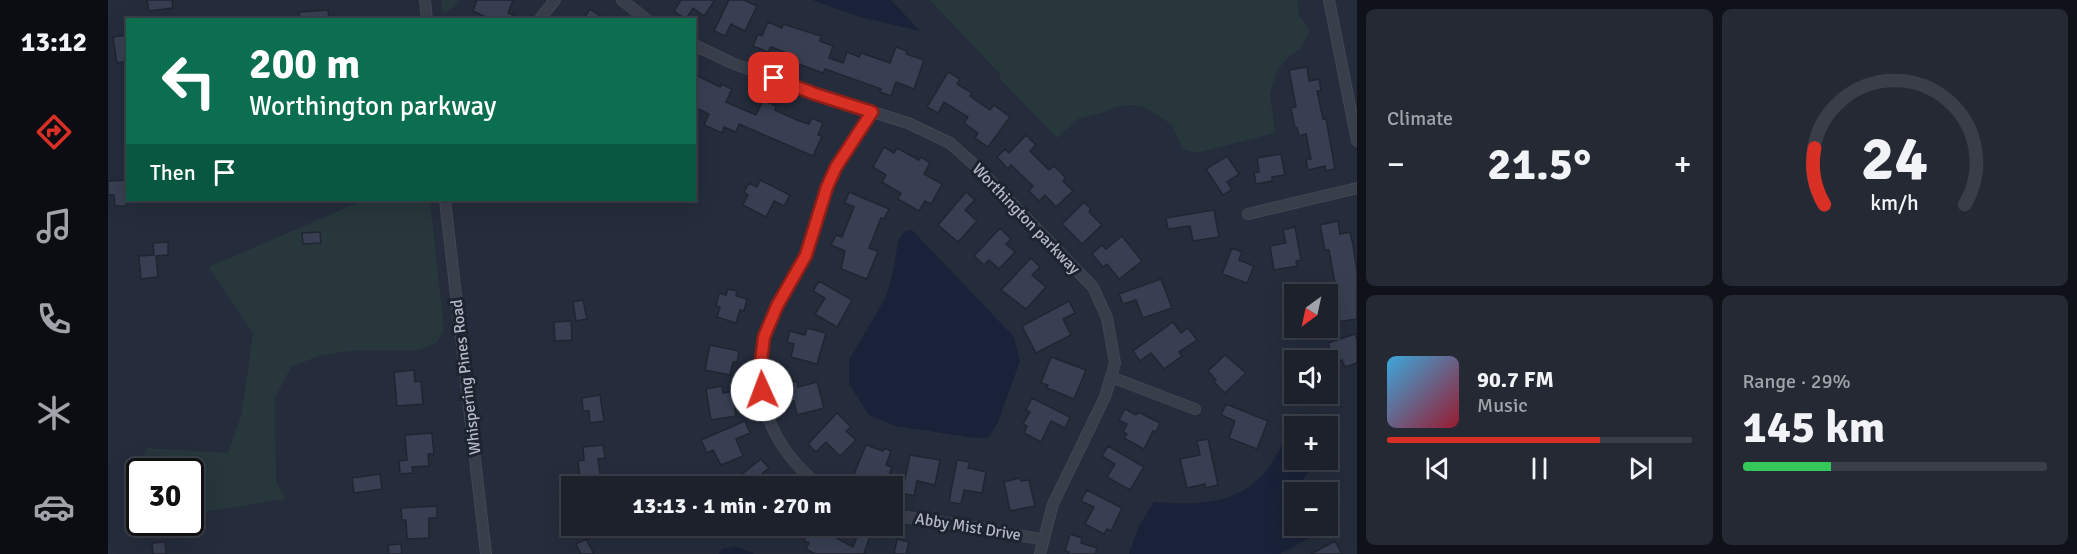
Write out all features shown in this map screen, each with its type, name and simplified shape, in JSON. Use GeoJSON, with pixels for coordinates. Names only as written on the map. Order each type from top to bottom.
{"type":"FeatureCollection","features":[{"type":"Feature","properties":{"kind":"street"},"geometry":{"type":"LineString","coordinates":[[425,0],[427,18]]}},
{"type":"Feature","properties":{"kind":"street"},"geometry":{"type":"LineString","coordinates":[[541,18],[555,0]]}},
{"type":"Feature","properties":{"kind":"street"},"geometry":{"type":"LineString","coordinates":[[622,0],[644,18]]}},
{"type":"Feature","properties":{"kind":"street"},"geometry":{"type":"LineString","coordinates":[[1329,0],[1357,141]]}},
{"type":"Feature","properties":{"kind":"street","name":"Worthington parkway"},"geometry":{"type":"LineString","coordinates":[[696,46],[732,63],[815,94],[908,123],[950,143],[978,168],[1093,287],[1107,318],[1115,363],[1105,397],[1053,504],[1040,554]]}},
{"type":"Feature","properties":{"kind":"street"},"geometry":{"type":"LineString","coordinates":[[807,476],[780,444],[764,410],[760,370],[764,337],[777,306],[806,255],[827,187],[836,167],[872,112]]}},
{"type":"Feature","properties":{"kind":"street"},"geometry":{"type":"LineString","coordinates":[[1248,214],[1357,188]]}},
{"type":"Feature","properties":{"kind":"street","name":"Whispering Pines Road"},"geometry":{"type":"LineString","coordinates":[[445,201],[486,554]]}},
{"type":"Feature","properties":{"kind":"street"},"geometry":{"type":"LineString","coordinates":[[1111,377],[1195,410]]}},
{"type":"Feature","properties":{"kind":"street","name":"Abby Mist Drive"},"geometry":{"type":"LineString","coordinates":[[903,517],[1044,540]]}},
{"type":"Feature","properties":{"kind":"shaded area"},"geometry":{"type":"Polygon","coordinates":[[[441,0],[459,0],[454,7],[443,14],[441,0]]]}},
{"type":"Feature","properties":{"kind":"shaded area"},"geometry":{"type":"Polygon","coordinates":[[[930,0],[1297,0],[1299,16],[1310,30],[1301,48],[1289,56],[1276,72],[1270,94],[1275,133],[1196,153],[1183,149],[1171,124],[1144,107],[1131,105],[1117,106],[1105,112],[1078,119],[1057,138],[1000,79],[1000,74],[930,0]]]}},
{"type":"Feature","properties":{"kind":"shaded area"},"geometry":{"type":"Polygon","coordinates":[[[362,201],[430,201],[444,330],[436,343],[419,350],[342,352],[319,356],[291,367],[275,398],[276,481],[285,499],[204,512],[204,458],[143,458],[147,448],[228,453],[242,413],[253,333],[209,267],[362,201]]]}},
{"type":"Feature","properties":{"kind":"water"},"geometry":{"type":"Polygon","coordinates":[[[812,0],[891,0],[920,31],[860,17],[812,0]]]}},
{"type":"Feature","properties":{"kind":"water"},"geometry":{"type":"Polygon","coordinates":[[[912,230],[1014,337],[1020,361],[998,422],[988,438],[896,426],[869,415],[849,384],[849,360],[886,297],[898,241],[905,231],[912,230]]]}},
{"type":"Feature","properties":{"kind":"water"},"geometry":{"type":"Polygon","coordinates":[[[1284,441],[1284,470],[1310,470],[1303,482],[1284,482],[1284,536],[1311,537],[1280,554],[1129,554],[1139,526],[1154,502],[1198,503],[1226,498],[1251,485],[1263,475],[1284,441]]]}},
{"type":"Feature","properties":{"kind":"water"},"geometry":{"type":"Polygon","coordinates":[[[736,546],[754,554],[719,554],[722,549],[736,546]]]}},
{"type":"Feature","properties":{"kind":"building"},"geometry":{"type":"Polygon","coordinates":[[[147,0],[172,0],[173,8],[149,11],[147,0]]]}},
{"type":"Feature","properties":{"kind":"building"},"geometry":{"type":"Polygon","coordinates":[[[477,0],[513,0],[508,13],[519,18],[488,18],[473,11],[477,0]]]}},
{"type":"Feature","properties":{"kind":"building"},"geometry":{"type":"Polygon","coordinates":[[[681,0],[715,0],[704,16],[693,8],[687,18],[674,11],[681,0]]]}},
{"type":"Feature","properties":{"kind":"building"},"geometry":{"type":"Polygon","coordinates":[[[729,0],[744,0],[757,6],[745,31],[731,24],[725,36],[714,31],[729,0]]]}},
{"type":"Feature","properties":{"kind":"building"},"geometry":{"type":"Polygon","coordinates":[[[590,9],[603,18],[584,18],[590,9]]]}},
{"type":"Feature","properties":{"kind":"building"},"geometry":{"type":"Polygon","coordinates":[[[328,10],[329,18],[300,18],[299,12],[328,10]]]}},
{"type":"Feature","properties":{"kind":"building"},"geometry":{"type":"Polygon","coordinates":[[[768,22],[782,28],[783,24],[821,36],[820,41],[833,46],[829,58],[843,63],[847,52],[859,57],[861,53],[890,63],[896,47],[907,51],[906,54],[924,60],[914,89],[896,82],[891,96],[880,92],[881,89],[825,69],[823,73],[793,62],[795,56],[771,47],[768,52],[753,46],[758,34],[762,36],[768,22]]]}},
{"type":"Feature","properties":{"kind":"building"},"geometry":{"type":"Polygon","coordinates":[[[126,35],[126,61],[117,63],[113,37],[126,35]]]}},
{"type":"Feature","properties":{"kind":"building"},"geometry":{"type":"Polygon","coordinates":[[[1307,67],[1309,81],[1319,79],[1321,91],[1317,91],[1323,119],[1326,118],[1335,169],[1326,171],[1325,166],[1308,170],[1306,160],[1311,159],[1306,134],[1299,136],[1295,128],[1291,108],[1296,107],[1289,70],[1307,67]]]}},
{"type":"Feature","properties":{"kind":"building"},"geometry":{"type":"Polygon","coordinates":[[[948,72],[960,79],[957,84],[972,93],[970,96],[990,110],[994,105],[1010,117],[988,147],[975,138],[978,133],[964,123],[968,117],[944,102],[938,113],[927,107],[948,72]]]}},
{"type":"Feature","properties":{"kind":"building"},"geometry":{"type":"Polygon","coordinates":[[[696,75],[720,87],[721,84],[732,89],[726,102],[756,115],[763,100],[776,106],[775,110],[797,120],[809,124],[812,118],[823,123],[818,135],[822,136],[813,156],[739,124],[736,132],[724,127],[722,133],[704,125],[709,114],[696,108],[696,75]]]}},
{"type":"Feature","properties":{"kind":"building"},"geometry":{"type":"Polygon","coordinates":[[[1026,135],[1036,145],[1030,151],[1049,170],[1054,166],[1066,178],[1063,181],[1073,191],[1056,207],[1045,195],[1039,201],[1029,191],[1033,186],[1011,165],[1008,169],[997,157],[1005,149],[1009,153],[1026,135]]]}},
{"type":"Feature","properties":{"kind":"building"},"geometry":{"type":"Polygon","coordinates":[[[884,147],[894,153],[897,148],[919,160],[921,157],[930,163],[924,174],[942,184],[931,204],[925,201],[919,211],[898,199],[901,193],[882,182],[886,175],[873,167],[884,147]]]}},
{"type":"Feature","properties":{"kind":"building"},"geometry":{"type":"Polygon","coordinates":[[[1281,154],[1285,175],[1272,177],[1272,181],[1256,184],[1254,173],[1259,172],[1257,158],[1281,154]]]}},
{"type":"Feature","properties":{"kind":"building"},"geometry":{"type":"Polygon","coordinates":[[[1227,156],[1239,174],[1227,182],[1232,189],[1223,195],[1206,169],[1227,156]]]}},
{"type":"Feature","properties":{"kind":"building"},"geometry":{"type":"Polygon","coordinates":[[[126,180],[126,206],[115,206],[114,195],[108,195],[108,181],[126,180]]]}},
{"type":"Feature","properties":{"kind":"building"},"geometry":{"type":"Polygon","coordinates":[[[760,180],[790,195],[784,206],[774,201],[766,217],[743,205],[748,195],[744,192],[749,183],[757,187],[760,180]]]}},
{"type":"Feature","properties":{"kind":"building"},"geometry":{"type":"Polygon","coordinates":[[[849,192],[889,209],[884,219],[881,218],[869,248],[878,251],[867,279],[841,269],[845,251],[831,245],[836,235],[842,237],[854,207],[845,203],[849,192]]]}},
{"type":"Feature","properties":{"kind":"building"},"geometry":{"type":"Polygon","coordinates":[[[966,192],[975,200],[965,210],[977,221],[958,242],[938,225],[966,192]]]}},
{"type":"Feature","properties":{"kind":"building"},"geometry":{"type":"Polygon","coordinates":[[[1084,202],[1091,209],[1089,212],[1102,225],[1082,244],[1062,224],[1084,202]]]}},
{"type":"Feature","properties":{"kind":"building"},"geometry":{"type":"Polygon","coordinates":[[[1214,210],[1219,237],[1193,241],[1190,226],[1168,229],[1166,218],[1214,210]]]}},
{"type":"Feature","properties":{"kind":"building"},"geometry":{"type":"Polygon","coordinates":[[[1338,221],[1340,234],[1350,232],[1357,272],[1357,319],[1338,322],[1338,284],[1335,284],[1329,250],[1325,250],[1320,225],[1338,221]]]}},
{"type":"Feature","properties":{"kind":"building"},"geometry":{"type":"Polygon","coordinates":[[[1295,227],[1301,260],[1296,261],[1297,266],[1274,270],[1270,246],[1286,243],[1283,230],[1295,227]]]}},
{"type":"Feature","properties":{"kind":"building"},"geometry":{"type":"Polygon","coordinates":[[[1000,228],[1011,239],[1006,244],[1015,252],[999,269],[989,260],[984,265],[974,256],[1000,228]]]}},
{"type":"Feature","properties":{"kind":"building"},"geometry":{"type":"Polygon","coordinates":[[[320,232],[321,243],[303,244],[302,233],[320,232]]]}},
{"type":"Feature","properties":{"kind":"building"},"geometry":{"type":"Polygon","coordinates":[[[1122,236],[1142,261],[1119,279],[1107,264],[1103,267],[1092,254],[1102,245],[1106,249],[1122,236]]]}},
{"type":"Feature","properties":{"kind":"building"},"geometry":{"type":"Polygon","coordinates":[[[168,242],[168,255],[156,256],[158,277],[141,279],[139,256],[154,255],[153,243],[168,242]]]}},
{"type":"Feature","properties":{"kind":"building"},"geometry":{"type":"Polygon","coordinates":[[[1232,248],[1242,252],[1239,260],[1254,266],[1247,283],[1222,274],[1232,248]]]}},
{"type":"Feature","properties":{"kind":"building"},"geometry":{"type":"Polygon","coordinates":[[[1031,258],[1040,267],[1032,275],[1046,287],[1026,309],[1001,290],[1031,258]]]}},
{"type":"Feature","properties":{"kind":"building"},"geometry":{"type":"Polygon","coordinates":[[[1161,279],[1172,308],[1143,318],[1136,300],[1123,304],[1119,294],[1161,279]]]}},
{"type":"Feature","properties":{"kind":"building"},"geometry":{"type":"Polygon","coordinates":[[[819,281],[852,300],[837,327],[815,314],[825,298],[813,291],[819,281]]]}},
{"type":"Feature","properties":{"kind":"building"},"geometry":{"type":"Polygon","coordinates":[[[728,289],[737,291],[736,296],[747,299],[744,311],[740,310],[736,323],[717,317],[720,307],[716,306],[719,293],[726,295],[728,289]]]}},
{"type":"Feature","properties":{"kind":"building"},"geometry":{"type":"Polygon","coordinates":[[[583,300],[587,319],[576,321],[573,302],[583,300]]]}},
{"type":"Feature","properties":{"kind":"building"},"geometry":{"type":"Polygon","coordinates":[[[1069,301],[1075,313],[1063,319],[1071,335],[1036,353],[1022,326],[1069,301]]]}},
{"type":"Feature","properties":{"kind":"building"},"geometry":{"type":"Polygon","coordinates":[[[571,321],[572,340],[555,341],[554,322],[571,321]]]}},
{"type":"Feature","properties":{"kind":"building"},"geometry":{"type":"Polygon","coordinates":[[[1173,322],[1181,333],[1188,328],[1197,340],[1179,352],[1182,356],[1164,369],[1151,353],[1140,361],[1133,351],[1173,322]]]}},
{"type":"Feature","properties":{"kind":"building"},"geometry":{"type":"Polygon","coordinates":[[[807,328],[826,333],[817,364],[791,357],[794,344],[787,342],[790,331],[805,335],[807,328]]]}},
{"type":"Feature","properties":{"kind":"building"},"geometry":{"type":"Polygon","coordinates":[[[1355,334],[1357,363],[1345,367],[1342,360],[1338,362],[1338,350],[1330,350],[1328,343],[1355,334]]]}},
{"type":"Feature","properties":{"kind":"building"},"geometry":{"type":"Polygon","coordinates":[[[710,345],[739,351],[737,362],[733,362],[730,375],[705,370],[710,345]]]}},
{"type":"Feature","properties":{"kind":"building"},"geometry":{"type":"Polygon","coordinates":[[[1225,355],[1246,373],[1225,393],[1214,382],[1216,380],[1208,371],[1225,355]]]}},
{"type":"Feature","properties":{"kind":"building"},"geometry":{"type":"Polygon","coordinates":[[[1051,357],[1086,370],[1074,399],[1047,388],[1048,385],[1041,383],[1051,357]]]}},
{"type":"Feature","properties":{"kind":"building"},"geometry":{"type":"Polygon","coordinates":[[[414,370],[415,382],[421,381],[423,404],[397,406],[394,372],[414,370]]]}},
{"type":"Feature","properties":{"kind":"building"},"geometry":{"type":"Polygon","coordinates":[[[797,381],[798,387],[817,382],[824,408],[797,415],[794,401],[789,402],[784,384],[797,381]]]}},
{"type":"Feature","properties":{"kind":"building"},"geometry":{"type":"Polygon","coordinates":[[[722,386],[723,393],[739,390],[740,401],[734,402],[736,416],[711,420],[706,389],[722,386]]]}},
{"type":"Feature","properties":{"kind":"building"},"geometry":{"type":"Polygon","coordinates":[[[600,395],[604,421],[590,423],[589,411],[583,411],[582,398],[600,395]]]}},
{"type":"Feature","properties":{"kind":"building"},"geometry":{"type":"Polygon","coordinates":[[[1032,398],[1070,417],[1065,428],[1051,421],[1041,442],[1024,433],[1027,426],[1023,424],[1030,412],[1026,410],[1032,398]]]}},
{"type":"Feature","properties":{"kind":"building"},"geometry":{"type":"Polygon","coordinates":[[[1226,404],[1268,421],[1257,449],[1229,438],[1235,421],[1221,415],[1226,404]]]}},
{"type":"Feature","properties":{"kind":"building"},"geometry":{"type":"Polygon","coordinates":[[[1125,409],[1136,415],[1138,412],[1160,423],[1144,449],[1124,438],[1127,434],[1123,432],[1127,424],[1119,420],[1125,409]]]}},
{"type":"Feature","properties":{"kind":"building"},"geometry":{"type":"Polygon","coordinates":[[[837,413],[851,427],[846,431],[856,440],[840,456],[826,442],[816,452],[808,444],[837,413]]]}},
{"type":"Feature","properties":{"kind":"building"},"geometry":{"type":"Polygon","coordinates":[[[745,421],[750,433],[736,439],[743,456],[721,465],[713,450],[707,453],[701,440],[745,421]]]}},
{"type":"Feature","properties":{"kind":"building"},"geometry":{"type":"Polygon","coordinates":[[[432,433],[434,454],[428,454],[429,466],[412,467],[413,473],[400,474],[399,461],[407,460],[405,435],[432,433]]]}},
{"type":"Feature","properties":{"kind":"building"},"geometry":{"type":"Polygon","coordinates":[[[1208,439],[1218,485],[1205,488],[1205,484],[1187,488],[1180,459],[1200,455],[1197,441],[1208,439]]]}},
{"type":"Feature","properties":{"kind":"building"},"geometry":{"type":"Polygon","coordinates":[[[603,445],[605,458],[598,459],[601,476],[580,476],[578,461],[584,460],[583,447],[603,445]]]}},
{"type":"Feature","properties":{"kind":"building"},"geometry":{"type":"Polygon","coordinates":[[[866,445],[883,451],[884,448],[891,451],[886,465],[892,467],[889,476],[853,476],[866,445]]]}},
{"type":"Feature","properties":{"kind":"building"},"geometry":{"type":"Polygon","coordinates":[[[1108,446],[1144,467],[1130,490],[1107,477],[1115,464],[1102,456],[1108,446]]]}},
{"type":"Feature","properties":{"kind":"building"},"geometry":{"type":"Polygon","coordinates":[[[910,455],[940,460],[935,485],[917,481],[914,496],[903,493],[910,455]]]}},
{"type":"Feature","properties":{"kind":"building"},"geometry":{"type":"Polygon","coordinates":[[[761,459],[769,468],[759,476],[740,476],[761,459]]]}},
{"type":"Feature","properties":{"kind":"building"},"geometry":{"type":"Polygon","coordinates":[[[957,460],[970,462],[968,468],[986,472],[982,493],[964,490],[961,504],[949,502],[957,460]]]}},
{"type":"Feature","properties":{"kind":"building"},"geometry":{"type":"Polygon","coordinates":[[[380,474],[382,489],[354,493],[352,478],[380,474]]]}},
{"type":"Feature","properties":{"kind":"building"},"geometry":{"type":"Polygon","coordinates":[[[1020,478],[1021,481],[1029,480],[1035,506],[1010,511],[1004,482],[1020,478]]]}},
{"type":"Feature","properties":{"kind":"building"},"geometry":{"type":"Polygon","coordinates":[[[1087,490],[1122,508],[1111,531],[1107,529],[1104,534],[1085,524],[1094,507],[1081,501],[1087,490]]]}},
{"type":"Feature","properties":{"kind":"building"},"geometry":{"type":"Polygon","coordinates":[[[437,506],[437,518],[429,518],[429,538],[407,539],[406,520],[402,520],[401,508],[437,506]]]}},
{"type":"Feature","properties":{"kind":"building"},"geometry":{"type":"Polygon","coordinates":[[[1070,534],[1082,538],[1081,543],[1097,548],[1095,554],[1068,554],[1069,552],[1065,551],[1070,534]]]}},
{"type":"Feature","properties":{"kind":"building"},"geometry":{"type":"Polygon","coordinates":[[[832,536],[853,547],[857,536],[870,536],[864,553],[866,554],[815,554],[806,549],[809,543],[804,541],[806,537],[832,536]]]}},
{"type":"Feature","properties":{"kind":"building"},"geometry":{"type":"Polygon","coordinates":[[[586,539],[594,554],[581,554],[576,544],[586,539]]]}},
{"type":"Feature","properties":{"kind":"building"},"geometry":{"type":"Polygon","coordinates":[[[897,539],[909,542],[906,554],[894,554],[897,539]]]}},
{"type":"Feature","properties":{"kind":"building"},"geometry":{"type":"Polygon","coordinates":[[[1335,541],[1342,554],[1311,554],[1335,541]]]}},
{"type":"Feature","properties":{"kind":"building"},"geometry":{"type":"Polygon","coordinates":[[[165,542],[166,554],[153,554],[152,543],[165,542]]]}},
{"type":"Feature","properties":{"kind":"building"},"geometry":{"type":"Polygon","coordinates":[[[401,544],[402,554],[389,554],[388,545],[401,544]]]}},
{"type":"Feature","properties":{"kind":"route"},"geometry":{"type":"LineString","coordinates":[[762,390],[760,370],[764,337],[777,306],[806,255],[814,223],[836,167],[872,112],[774,78]]}}]}
